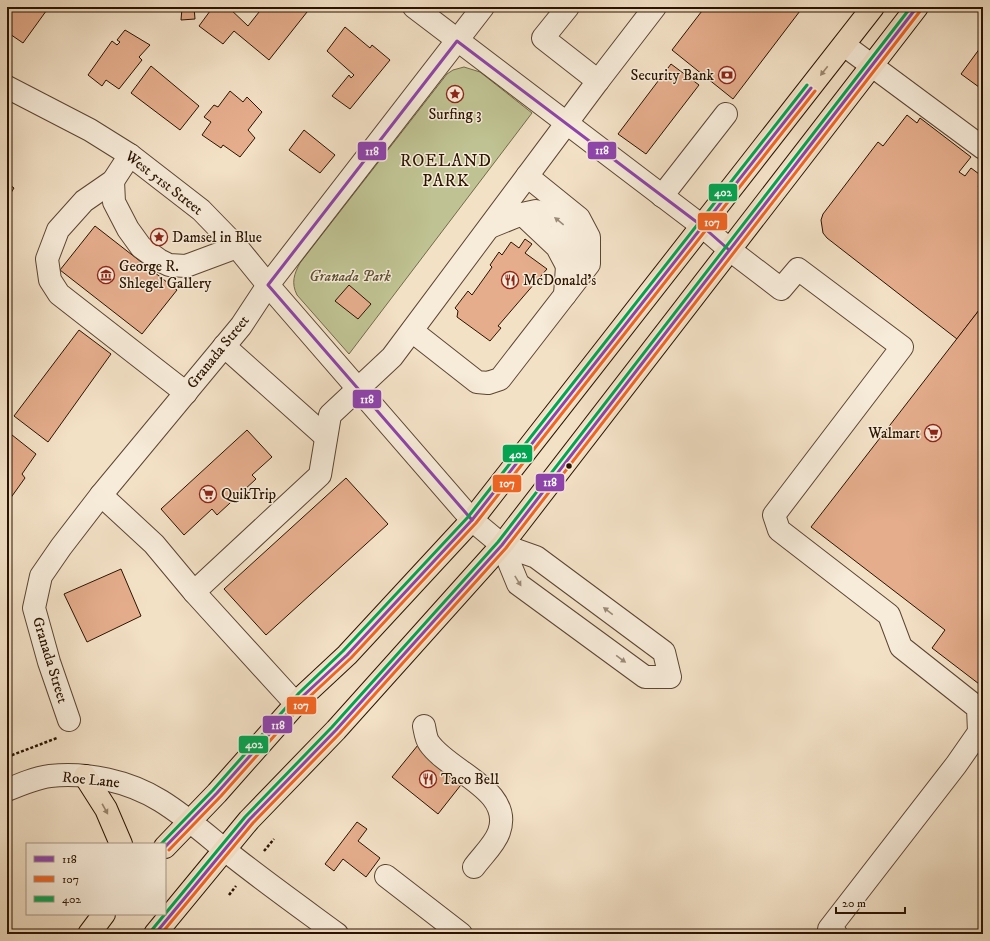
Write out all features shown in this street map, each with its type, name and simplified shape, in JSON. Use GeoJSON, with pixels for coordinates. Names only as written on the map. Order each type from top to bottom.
{"type":"FeatureCollection","features":[{"type":"Feature","properties":{"kind":"main road"},"geometry":{"type":"LineString","coordinates":[[166,846],[190,822],[296,704],[347,655],[472,520],[873,7]]}},
{"type":"Feature","properties":{"kind":"main road"},"geometry":{"type":"LineString","coordinates":[[155,934],[194,884],[226,850],[249,820],[336,730],[502,545],[917,7]]}},
{"type":"Feature","properties":{"kind":"main road"},"geometry":{"type":"LineString","coordinates":[[85,776],[106,809],[121,843]]}},
{"type":"Feature","properties":{"kind":"main road"},"geometry":{"type":"LineString","coordinates":[[89,934],[103,915]]}},
{"type":"Feature","properties":{"kind":"street"},"geometry":{"type":"LineString","coordinates":[[414,7],[702,226],[730,250],[781,289],[798,269],[902,347],[774,515],[779,530],[889,614],[900,648],[978,708],[979,732],[956,765],[830,929],[836,934]]}},
{"type":"Feature","properties":{"kind":"street","name":"Granada Street"},"geometry":{"type":"LineString","coordinates":[[69,720],[49,662],[34,608],[41,576],[60,547],[250,314],[268,285],[483,7]]}},
{"type":"Feature","properties":{"kind":"street"},"geometry":{"type":"LineString","coordinates":[[568,7],[543,38],[598,80]]}},
{"type":"Feature","properties":{"kind":"street"},"geometry":{"type":"LineString","coordinates":[[194,592],[320,475],[330,415],[392,357],[598,80],[655,7]]}},
{"type":"Feature","properties":{"kind":"street"},"geometry":{"type":"LineString","coordinates":[[844,45],[983,148]]}},
{"type":"Feature","properties":{"kind":"street","name":"West 51st Street"},"geometry":{"type":"LineString","coordinates":[[7,87],[90,130],[130,156],[200,210],[237,247],[268,285],[472,520],[502,545]]}},
{"type":"Feature","properties":{"kind":"street"},"geometry":{"type":"LineString","coordinates":[[662,196],[726,114]]}},
{"type":"Feature","properties":{"kind":"street"},"geometry":{"type":"LineString","coordinates":[[130,156],[113,180],[84,201],[58,230],[47,259],[50,280],[59,294],[186,393]]}},
{"type":"Feature","properties":{"kind":"street"},"geometry":{"type":"LineString","coordinates":[[412,330],[477,382],[488,382],[500,379],[565,295],[588,264],[590,236],[579,218],[527,176]]}},
{"type":"Feature","properties":{"kind":"street"},"geometry":{"type":"LineString","coordinates":[[113,180],[114,202],[128,229],[141,247],[159,260],[169,265],[186,266],[237,247]]}},
{"type":"Feature","properties":{"kind":"street"},"geometry":{"type":"LineString","coordinates":[[490,227],[522,214],[557,247],[567,266],[565,295]]}},
{"type":"Feature","properties":{"kind":"street"},"geometry":{"type":"LineString","coordinates":[[224,346],[326,437]]}},
{"type":"Feature","properties":{"kind":"street"},"geometry":{"type":"LineString","coordinates":[[102,495],[154,544],[194,592],[296,704]]}},
{"type":"Feature","properties":{"kind":"street"},"geometry":{"type":"LineString","coordinates":[[502,545],[536,557],[664,652],[670,677],[645,677],[518,584],[502,545]]}},
{"type":"Feature","properties":{"kind":"street"},"geometry":{"type":"LineString","coordinates":[[424,726],[428,742],[438,754],[492,795],[500,807],[503,819],[499,834],[474,867]]}},
{"type":"Feature","properties":{"kind":"street","name":"Roe Lane"},"geometry":{"type":"LineString","coordinates":[[7,790],[29,781],[50,776],[85,776],[125,783],[160,800],[337,934]]}},
{"type":"Feature","properties":{"kind":"street"},"geometry":{"type":"LineString","coordinates":[[386,876],[461,934]]}},
{"type":"Feature","properties":{"kind":"path"},"geometry":{"type":"LineString","coordinates":[[7,757],[62,736],[60,730],[69,720]]}},
{"type":"Feature","properties":{"kind":"green space","name":"Granada Park"},"geometry":{"type":"Polygon","coordinates":[[[464,67],[480,72],[532,113],[349,354],[297,295],[294,286],[296,271],[300,263],[447,74],[453,70],[464,67]]]}},
{"type":"Feature","properties":{"kind":"building"},"geometry":{"type":"Polygon","coordinates":[[[7,7],[49,7],[23,43],[7,32],[7,7]]]}},
{"type":"Feature","properties":{"kind":"building"},"geometry":{"type":"Polygon","coordinates":[[[194,7],[195,19],[181,20],[182,8],[194,7]]]}},
{"type":"Feature","properties":{"kind":"building"},"geometry":{"type":"Polygon","coordinates":[[[213,7],[228,7],[248,26],[263,7],[311,7],[269,60],[234,31],[223,44],[199,26],[213,7]]]}},
{"type":"Feature","properties":{"kind":"building","name":"Security Bank"},"geometry":{"type":"Polygon","coordinates":[[[705,7],[803,7],[733,99],[672,50],[705,7]]]}},
{"type":"Feature","properties":{"kind":"building"},"geometry":{"type":"Polygon","coordinates":[[[345,27],[370,48],[372,45],[390,60],[350,109],[332,96],[349,75],[351,78],[354,75],[327,51],[345,27]]]}},
{"type":"Feature","properties":{"kind":"building"},"geometry":{"type":"Polygon","coordinates":[[[125,30],[150,45],[139,57],[142,60],[119,89],[106,80],[102,86],[88,75],[112,41],[117,45],[120,42],[117,40],[125,30]]]}},
{"type":"Feature","properties":{"kind":"building"},"geometry":{"type":"Polygon","coordinates":[[[983,44],[983,90],[961,74],[983,44]]]}},
{"type":"Feature","properties":{"kind":"building"},"geometry":{"type":"Polygon","coordinates":[[[671,64],[699,85],[646,154],[618,134],[671,64]]]}},
{"type":"Feature","properties":{"kind":"building"},"geometry":{"type":"Polygon","coordinates":[[[151,66],[199,106],[180,130],[131,93],[151,66]]]}},
{"type":"Feature","properties":{"kind":"building"},"geometry":{"type":"Polygon","coordinates":[[[230,91],[243,102],[247,97],[262,112],[248,130],[255,138],[240,157],[223,145],[221,148],[202,135],[211,122],[204,117],[214,105],[218,107],[230,91]]]}},
{"type":"Feature","properties":{"kind":"building"},"geometry":{"type":"Polygon","coordinates":[[[907,115],[917,123],[920,118],[971,157],[959,172],[965,176],[971,168],[983,177],[983,181],[978,187],[983,191],[983,305],[957,339],[827,238],[823,233],[821,220],[823,214],[878,142],[883,146],[907,115]]]}},
{"type":"Feature","properties":{"kind":"building"},"geometry":{"type":"Polygon","coordinates":[[[304,130],[335,155],[320,173],[289,150],[304,130]]]}},
{"type":"Feature","properties":{"kind":"building"},"geometry":{"type":"Polygon","coordinates":[[[7,183],[14,188],[7,199],[7,183]]]}},
{"type":"Feature","properties":{"kind":"building"},"geometry":{"type":"Polygon","coordinates":[[[95,226],[177,290],[142,334],[60,270],[95,226]]]}},
{"type":"Feature","properties":{"kind":"building","name":"McDonald's"},"geometry":{"type":"Polygon","coordinates":[[[525,239],[532,244],[525,253],[547,269],[498,326],[501,328],[490,341],[457,317],[458,311],[455,308],[468,291],[472,295],[492,267],[490,265],[499,252],[502,255],[511,242],[519,248],[525,239]]]}},
{"type":"Feature","properties":{"kind":"building"},"geometry":{"type":"Polygon","coordinates":[[[349,285],[371,304],[358,319],[335,301],[349,285]]]}},
{"type":"Feature","properties":{"kind":"building","name":"Walmart"},"geometry":{"type":"Polygon","coordinates":[[[983,305],[983,687],[932,648],[945,630],[811,527],[983,305]]]}},
{"type":"Feature","properties":{"kind":"building"},"geometry":{"type":"Polygon","coordinates":[[[79,330],[111,354],[48,442],[14,416],[79,330]]]}},
{"type":"Feature","properties":{"kind":"building","name":"QuikTrip"},"geometry":{"type":"Polygon","coordinates":[[[247,430],[272,457],[252,475],[256,479],[217,515],[212,509],[184,535],[161,509],[247,430]]]}},
{"type":"Feature","properties":{"kind":"building"},"geometry":{"type":"Polygon","coordinates":[[[7,431],[36,454],[22,474],[25,478],[7,503],[7,431]]]}},
{"type":"Feature","properties":{"kind":"building","name":"QuikTrip"},"geometry":{"type":"Polygon","coordinates":[[[346,478],[388,524],[266,635],[224,589],[346,478]]]}},
{"type":"Feature","properties":{"kind":"building"},"geometry":{"type":"Polygon","coordinates":[[[121,569],[141,616],[87,642],[64,594],[121,569]]]}},
{"type":"Feature","properties":{"kind":"building","name":"Taco Bell"},"geometry":{"type":"Polygon","coordinates":[[[418,745],[464,781],[438,814],[392,777],[418,745]]]}},
{"type":"Feature","properties":{"kind":"building"},"geometry":{"type":"Polygon","coordinates":[[[357,822],[367,829],[358,841],[380,858],[366,877],[343,859],[334,871],[325,864],[357,822]]]}},
{"type":"Feature","properties":{"kind":"transit line","name":"402"},"geometry":{"type":"LineString","coordinates":[[166,913],[245,817],[332,727],[498,542],[911,7]]}},
{"type":"Feature","properties":{"kind":"transit line","name":"118"},"geometry":{"type":"LineString","coordinates":[[155,934],[249,820],[336,730],[502,545],[917,7]]}},
{"type":"Feature","properties":{"kind":"transit line","name":"107"},"geometry":{"type":"LineString","coordinates":[[161,934],[253,823],[340,733],[506,548],[921,10]]}},
{"type":"Feature","properties":{"kind":"transit line","name":"118"},"geometry":{"type":"LineString","coordinates":[[472,520],[268,285],[457,41],[702,226],[728,249]]}},
{"type":"Feature","properties":{"kind":"transit line","name":"402"},"geometry":{"type":"LineString","coordinates":[[162,843],[213,790],[299,693],[343,651],[468,517],[807,85]]}},
{"type":"Feature","properties":{"kind":"transit line","name":"118"},"geometry":{"type":"LineString","coordinates":[[166,846],[217,793],[303,696],[347,655],[472,520],[811,88]]}},
{"type":"Feature","properties":{"kind":"transit line","name":"107"},"geometry":{"type":"LineString","coordinates":[[169,850],[221,796],[307,699],[351,658],[476,523],[815,91]]}},
{"type":"Feature","properties":{"kind":"transit line","name":"402"},"geometry":{"type":"LineString","coordinates":[[151,931],[164,915]]}},
{"type":"Feature","properties":{"kind":"place","name":"Security Bank"},"geometry":{"type":"Point","coordinates":[727,75]}},
{"type":"Feature","properties":{"kind":"place","name":"Surfing 3"},"geometry":{"type":"Point","coordinates":[455,94]}},
{"type":"Feature","properties":{"kind":"place","name":"Damsel in Blue"},"geometry":{"type":"Point","coordinates":[159,237]}},
{"type":"Feature","properties":{"kind":"place","name":"George R. Shlegel Gallery"},"geometry":{"type":"Point","coordinates":[106,275]}},
{"type":"Feature","properties":{"kind":"place","name":"McDonald's"},"geometry":{"type":"Point","coordinates":[510,280]}},
{"type":"Feature","properties":{"kind":"place","name":"Walmart"},"geometry":{"type":"Point","coordinates":[933,433]}},
{"type":"Feature","properties":{"kind":"place","name":"QuikTrip"},"geometry":{"type":"Point","coordinates":[208,494]}},
{"type":"Feature","properties":{"kind":"place","name":"Taco Bell"},"geometry":{"type":"Point","coordinates":[428,779]}},
{"type":"Feature","properties":{"kind":"district","name":"ROELAND PARK"},"geometry":{"type":"Point","coordinates":[446,171]}}]}
